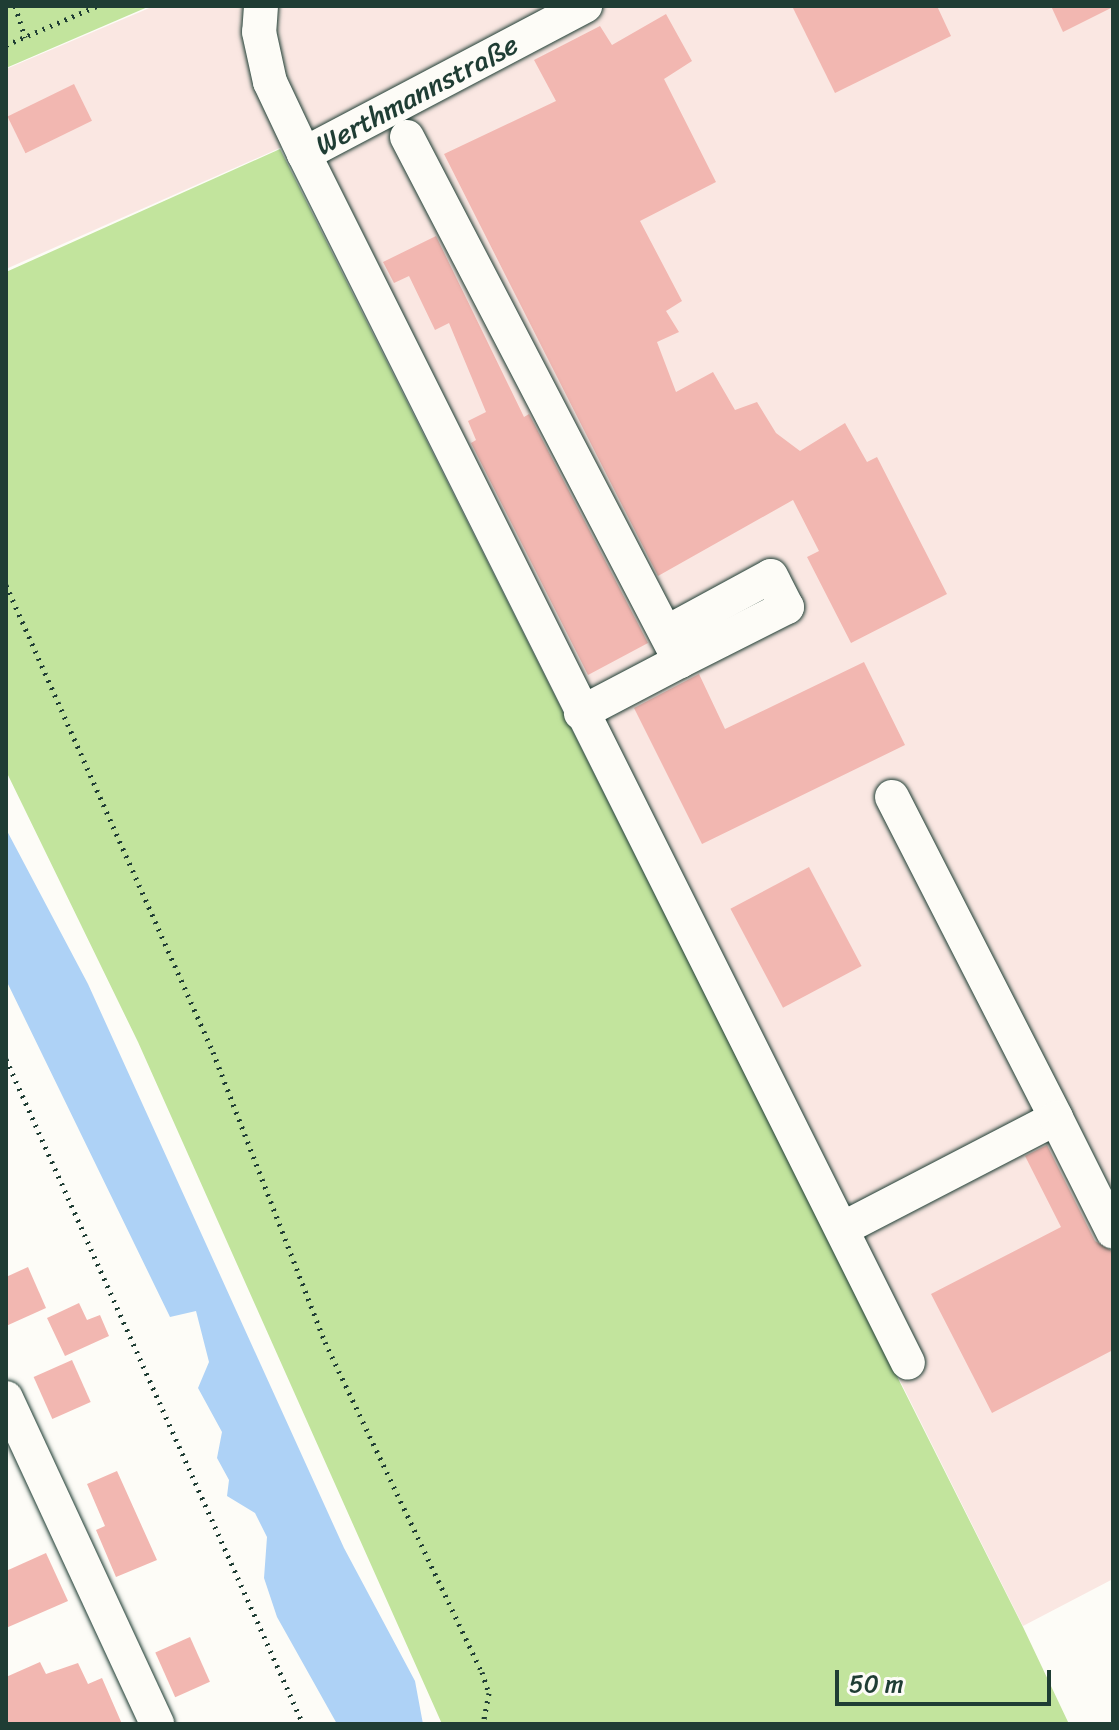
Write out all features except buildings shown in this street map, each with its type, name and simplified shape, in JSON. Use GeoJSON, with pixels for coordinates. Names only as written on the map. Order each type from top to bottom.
{"type":"FeatureCollection","features":[{"type":"Feature","properties":{"kind":"street","name":"Werthmannstraße"},"geometry":{"type":"LineString","coordinates":[[261,6],[259,32],[270,82],[304,154],[585,6]]}},
{"type":"Feature","properties":{"kind":"street"},"geometry":{"type":"LineString","coordinates":[[407,137],[673,647],[581,713]]}},
{"type":"Feature","properties":{"kind":"street"},"geometry":{"type":"LineString","coordinates":[[304,154],[908,1363]]}},
{"type":"Feature","properties":{"kind":"street"},"geometry":{"type":"LineString","coordinates":[[892,797],[1113,1232]]}},
{"type":"Feature","properties":{"kind":"street"},"geometry":{"type":"LineString","coordinates":[[842,1229],[1056,1118]]}},
{"type":"Feature","properties":{"kind":"street"},"geometry":{"type":"LineString","coordinates":[[6,1398],[157,1724]]}},
{"type":"Feature","properties":{"kind":"path"},"geometry":{"type":"LineString","coordinates":[[15,6],[25,37]]}},
{"type":"Feature","properties":{"kind":"path"},"geometry":{"type":"LineString","coordinates":[[6,45],[97,6]]}},
{"type":"Feature","properties":{"kind":"path"},"geometry":{"type":"LineString","coordinates":[[6,585],[213,1052],[325,1342],[482,1672],[489,1693],[483,1724]]}},
{"type":"Feature","properties":{"kind":"path"},"geometry":{"type":"LineString","coordinates":[[6,1059],[303,1724]]}},
{"type":"Feature","properties":{"kind":"shaded area"},"geometry":{"type":"Polygon","coordinates":[[[154,6],[1113,6],[1113,1579],[1023,1626],[282,147],[6,269],[6,69],[154,6]]]}},
{"type":"Feature","properties":{"kind":"green space"},"geometry":{"type":"Polygon","coordinates":[[[6,6],[150,6],[6,68],[6,6]]]}},
{"type":"Feature","properties":{"kind":"green space"},"geometry":{"type":"Polygon","coordinates":[[[280,149],[1069,1724],[442,1724],[138,1042],[6,771],[6,272],[280,149]]]}},
{"type":"Feature","properties":{"kind":"water"},"geometry":{"type":"Polygon","coordinates":[[[6,829],[88,984],[344,1548],[415,1681],[423,1724],[337,1724],[277,1617],[264,1578],[267,1537],[255,1513],[227,1496],[229,1480],[217,1458],[222,1432],[198,1388],[209,1362],[196,1311],[170,1317],[6,980],[6,829]]]}}]}
